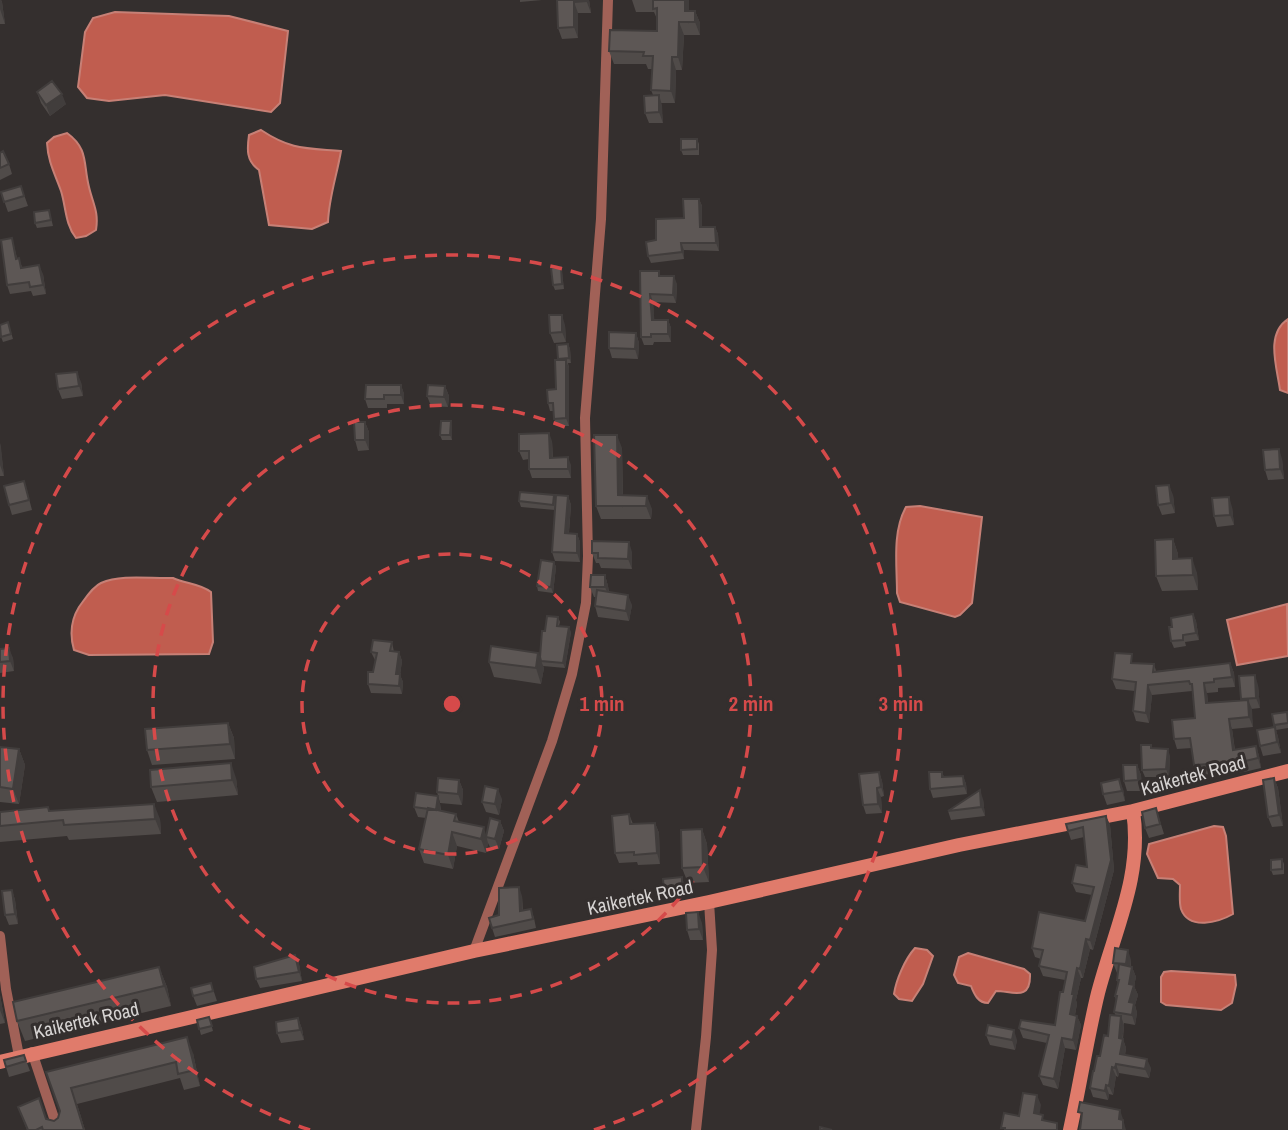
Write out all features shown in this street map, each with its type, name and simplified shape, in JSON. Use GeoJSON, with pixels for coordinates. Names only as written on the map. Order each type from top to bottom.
{"type":"FeatureCollection","features":[{"type":"Feature","properties":{"kind":"main road","name":"Kaikertek Road"},"geometry":{"type":"LineString","coordinates":[[0,1062],[474,951],[709,902],[960,845],[1133,811],[1288,771]]}},
{"type":"Feature","properties":{"kind":"main road"},"geometry":{"type":"LineString","coordinates":[[1070,1130],[1098,994],[1134,873],[1137,835],[1133,811]]}},
{"type":"Feature","properties":{"kind":"street"},"geometry":{"type":"LineString","coordinates":[[474,951],[552,741],[572,674],[586,603],[589,555],[585,418],[601,219],[608,0]]}},
{"type":"Feature","properties":{"kind":"street"},"geometry":{"type":"LineString","coordinates":[[696,1130],[711,962],[709,902]]}},
{"type":"Feature","properties":{"kind":"street"},"geometry":{"type":"LineString","coordinates":[[0,936],[6,989],[25,1054],[58,1130]]}},
{"type":"Feature","properties":{"kind":"shaded area"},"geometry":{"type":"Polygon","coordinates":[[[115,12],[229,16],[288,31],[280,103],[271,112],[165,95],[109,101],[87,98],[78,87],[85,32],[93,18],[115,12]]]}},
{"type":"Feature","properties":{"kind":"shaded area"},"geometry":{"type":"Polygon","coordinates":[[[261,130],[290,145],[341,151],[328,222],[312,229],[269,225],[259,170],[252,163],[248,150],[249,135],[261,130]]]}},
{"type":"Feature","properties":{"kind":"shaded area"},"geometry":{"type":"Polygon","coordinates":[[[67,133],[82,151],[97,218],[96,230],[76,238],[68,221],[47,143],[54,137],[67,133]]]}},
{"type":"Feature","properties":{"kind":"shaded area"},"geometry":{"type":"Polygon","coordinates":[[[1288,319],[1288,393],[1280,390],[1274,351],[1277,333],[1288,319]]]}},
{"type":"Feature","properties":{"kind":"shaded area"},"geometry":{"type":"Polygon","coordinates":[[[920,506],[982,517],[972,603],[955,617],[900,602],[897,593],[896,549],[899,527],[906,507],[920,506]]]}},
{"type":"Feature","properties":{"kind":"shaded area"},"geometry":{"type":"Polygon","coordinates":[[[137,577],[173,578],[211,592],[213,642],[209,654],[89,655],[74,650],[74,617],[86,597],[98,585],[109,580],[137,577]]]}},
{"type":"Feature","properties":{"kind":"shaded area"},"geometry":{"type":"Polygon","coordinates":[[[1287,604],[1288,656],[1237,665],[1227,620],[1287,604]]]}},
{"type":"Feature","properties":{"kind":"shaded area"},"geometry":{"type":"Polygon","coordinates":[[[1214,826],[1223,827],[1226,836],[1233,914],[1213,922],[1197,922],[1185,916],[1181,909],[1180,885],[1173,879],[1158,878],[1147,854],[1149,844],[1214,826]]]}},
{"type":"Feature","properties":{"kind":"shaded area"},"geometry":{"type":"Polygon","coordinates":[[[915,948],[927,950],[933,956],[923,984],[912,1001],[899,999],[894,994],[897,982],[904,964],[915,948]]]}},
{"type":"Feature","properties":{"kind":"shaded area"},"geometry":{"type":"Polygon","coordinates":[[[968,953],[1024,969],[1030,974],[1027,988],[1019,993],[996,991],[988,1003],[979,1000],[971,986],[958,983],[954,975],[959,957],[968,953]]]}},
{"type":"Feature","properties":{"kind":"shaded area"},"geometry":{"type":"Polygon","coordinates":[[[1164,972],[1235,975],[1232,1003],[1221,1010],[1166,1005],[1161,1002],[1161,977],[1164,972]]]}},
{"type":"Feature","properties":{"kind":"building"},"geometry":{"type":"Polygon","coordinates":[[[557,0],[586,0],[574,2],[574,27],[558,28],[557,0]]]}},
{"type":"Feature","properties":{"kind":"building"},"geometry":{"type":"Polygon","coordinates":[[[653,0],[685,0],[685,11],[695,11],[695,22],[679,22],[678,57],[672,57],[671,91],[651,90],[653,56],[643,56],[644,52],[609,51],[610,30],[657,31],[657,8],[653,9],[653,0]]]}},
{"type":"Feature","properties":{"kind":"building"},"geometry":{"type":"Polygon","coordinates":[[[52,81],[62,94],[46,105],[37,92],[52,81]]]}},
{"type":"Feature","properties":{"kind":"building"},"geometry":{"type":"Polygon","coordinates":[[[659,95],[659,112],[645,113],[644,96],[659,95]]]}},
{"type":"Feature","properties":{"kind":"building"},"geometry":{"type":"Polygon","coordinates":[[[681,139],[697,139],[697,149],[681,150],[681,139]]]}},
{"type":"Feature","properties":{"kind":"building"},"geometry":{"type":"Polygon","coordinates":[[[3,151],[9,164],[0,168],[0,153],[3,151]]]}},
{"type":"Feature","properties":{"kind":"building"},"geometry":{"type":"Polygon","coordinates":[[[21,186],[24,196],[4,202],[1,192],[21,186]]]}},
{"type":"Feature","properties":{"kind":"building"},"geometry":{"type":"Polygon","coordinates":[[[683,199],[699,199],[700,227],[715,227],[716,243],[681,243],[682,252],[648,256],[646,242],[656,240],[656,219],[684,218],[683,199]]]}},
{"type":"Feature","properties":{"kind":"building"},"geometry":{"type":"Polygon","coordinates":[[[49,210],[51,220],[35,223],[34,212],[49,210]]]}},
{"type":"Feature","properties":{"kind":"building"},"geometry":{"type":"Polygon","coordinates":[[[12,238],[16,259],[19,258],[21,268],[39,265],[43,285],[30,287],[29,282],[7,285],[1,240],[12,238]]]}},
{"type":"Feature","properties":{"kind":"building"},"geometry":{"type":"Polygon","coordinates":[[[561,267],[562,284],[553,285],[551,268],[561,267]]]}},
{"type":"Feature","properties":{"kind":"building"},"geometry":{"type":"Polygon","coordinates":[[[640,271],[659,271],[659,276],[674,276],[673,295],[650,294],[652,320],[668,320],[668,334],[641,337],[640,271]]]}},
{"type":"Feature","properties":{"kind":"building"},"geometry":{"type":"Polygon","coordinates":[[[549,315],[562,315],[562,332],[550,333],[549,315]]]}},
{"type":"Feature","properties":{"kind":"building"},"geometry":{"type":"Polygon","coordinates":[[[8,322],[11,334],[1,337],[0,325],[8,322]]]}},
{"type":"Feature","properties":{"kind":"building"},"geometry":{"type":"Polygon","coordinates":[[[609,332],[636,333],[635,349],[609,348],[609,332]]]}},
{"type":"Feature","properties":{"kind":"building"},"geometry":{"type":"Polygon","coordinates":[[[568,344],[569,358],[558,359],[557,345],[568,344]]]}},
{"type":"Feature","properties":{"kind":"building"},"geometry":{"type":"Polygon","coordinates":[[[555,360],[566,360],[566,418],[554,419],[553,403],[548,403],[547,390],[556,389],[555,360]]]}},
{"type":"Feature","properties":{"kind":"building"},"geometry":{"type":"Polygon","coordinates":[[[77,372],[79,386],[58,389],[56,374],[77,372]]]}},
{"type":"Feature","properties":{"kind":"building"},"geometry":{"type":"Polygon","coordinates":[[[366,385],[401,385],[401,395],[365,399],[366,385]]]}},
{"type":"Feature","properties":{"kind":"building"},"geometry":{"type":"Polygon","coordinates":[[[428,385],[445,386],[444,397],[427,396],[428,385]]]}},
{"type":"Feature","properties":{"kind":"building"},"geometry":{"type":"Polygon","coordinates":[[[441,421],[451,421],[450,435],[440,435],[441,421]]]}},
{"type":"Feature","properties":{"kind":"building"},"geometry":{"type":"Polygon","coordinates":[[[354,422],[365,422],[365,440],[355,440],[354,422]]]}},
{"type":"Feature","properties":{"kind":"building"},"geometry":{"type":"Polygon","coordinates":[[[549,433],[550,458],[568,457],[568,469],[529,469],[529,451],[519,451],[519,434],[549,433]]]}},
{"type":"Feature","properties":{"kind":"building"},"geometry":{"type":"Polygon","coordinates":[[[594,435],[617,435],[618,495],[647,496],[646,506],[596,506],[594,435]]]}},
{"type":"Feature","properties":{"kind":"building"},"geometry":{"type":"Polygon","coordinates":[[[1279,449],[1280,469],[1265,470],[1263,450],[1279,449]]]}},
{"type":"Feature","properties":{"kind":"building"},"geometry":{"type":"Polygon","coordinates":[[[24,481],[29,500],[9,505],[4,486],[24,481]]]}},
{"type":"Feature","properties":{"kind":"building"},"geometry":{"type":"Polygon","coordinates":[[[1169,485],[1171,503],[1158,505],[1156,486],[1169,485]]]}},
{"type":"Feature","properties":{"kind":"building"},"geometry":{"type":"Polygon","coordinates":[[[520,492],[554,495],[553,505],[519,501],[520,492]]]}},
{"type":"Feature","properties":{"kind":"building"},"geometry":{"type":"Polygon","coordinates":[[[556,495],[568,496],[565,533],[577,534],[577,553],[552,552],[556,495]]]}},
{"type":"Feature","properties":{"kind":"building"},"geometry":{"type":"Polygon","coordinates":[[[1229,497],[1230,515],[1214,516],[1212,498],[1229,497]]]}},
{"type":"Feature","properties":{"kind":"building"},"geometry":{"type":"Polygon","coordinates":[[[1173,539],[1173,559],[1192,558],[1193,575],[1156,576],[1155,540],[1173,539]]]}},
{"type":"Feature","properties":{"kind":"building"},"geometry":{"type":"Polygon","coordinates":[[[592,541],[629,542],[628,559],[598,558],[598,553],[592,553],[592,541]]]}},
{"type":"Feature","properties":{"kind":"building"},"geometry":{"type":"Polygon","coordinates":[[[541,560],[554,562],[551,587],[537,586],[541,560]]]}},
{"type":"Feature","properties":{"kind":"building"},"geometry":{"type":"Polygon","coordinates":[[[591,575],[605,575],[605,587],[590,587],[591,575]]]}},
{"type":"Feature","properties":{"kind":"building"},"geometry":{"type":"Polygon","coordinates":[[[597,590],[628,595],[626,611],[595,606],[597,590]]]}},
{"type":"Feature","properties":{"kind":"building"},"geometry":{"type":"Polygon","coordinates":[[[1193,614],[1196,633],[1183,635],[1183,640],[1171,641],[1171,618],[1193,614]]]}},
{"type":"Feature","properties":{"kind":"building"},"geometry":{"type":"Polygon","coordinates":[[[547,616],[558,617],[557,626],[569,627],[563,663],[541,661],[542,631],[545,631],[547,616]]]}},
{"type":"Feature","properties":{"kind":"building"},"geometry":{"type":"Polygon","coordinates":[[[373,640],[392,642],[390,651],[399,652],[396,674],[400,674],[399,686],[368,684],[368,672],[373,672],[377,653],[371,652],[373,640]]]}},
{"type":"Feature","properties":{"kind":"building"},"geometry":{"type":"Polygon","coordinates":[[[491,646],[538,653],[536,668],[489,662],[491,646]]]}},
{"type":"Feature","properties":{"kind":"building"},"geometry":{"type":"Polygon","coordinates":[[[9,648],[10,661],[0,662],[0,649],[9,648]]]}},
{"type":"Feature","properties":{"kind":"building"},"geometry":{"type":"Polygon","coordinates":[[[1115,653],[1132,654],[1131,663],[1154,664],[1153,672],[1230,663],[1232,677],[1204,683],[1206,703],[1248,700],[1249,717],[1229,719],[1233,750],[1256,746],[1258,758],[1241,762],[1194,765],[1190,738],[1174,739],[1172,720],[1195,718],[1192,684],[1189,681],[1148,685],[1146,713],[1133,711],[1136,682],[1112,679],[1115,653]]]}},
{"type":"Feature","properties":{"kind":"building"},"geometry":{"type":"Polygon","coordinates":[[[1255,675],[1256,698],[1241,699],[1239,676],[1255,675]]]}},
{"type":"Feature","properties":{"kind":"building"},"geometry":{"type":"Polygon","coordinates":[[[1287,712],[1288,723],[1274,725],[1272,714],[1287,712]]]}},
{"type":"Feature","properties":{"kind":"building"},"geometry":{"type":"Polygon","coordinates":[[[228,723],[230,744],[147,750],[145,729],[228,723]]]}},
{"type":"Feature","properties":{"kind":"building"},"geometry":{"type":"Polygon","coordinates":[[[1275,727],[1277,742],[1260,746],[1257,730],[1275,727]]]}},
{"type":"Feature","properties":{"kind":"building"},"geometry":{"type":"Polygon","coordinates":[[[1141,745],[1168,749],[1166,769],[1142,770],[1141,745]]]}},
{"type":"Feature","properties":{"kind":"building"},"geometry":{"type":"Polygon","coordinates":[[[0,747],[19,749],[13,789],[0,787],[0,747]]]}},
{"type":"Feature","properties":{"kind":"building"},"geometry":{"type":"Polygon","coordinates":[[[231,763],[232,780],[151,787],[150,770],[231,763]]]}},
{"type":"Feature","properties":{"kind":"building"},"geometry":{"type":"Polygon","coordinates":[[[1123,765],[1137,765],[1138,780],[1124,781],[1123,765]]]}},
{"type":"Feature","properties":{"kind":"building"},"geometry":{"type":"Polygon","coordinates":[[[879,772],[881,787],[877,788],[878,804],[863,805],[859,774],[879,772]]]}},
{"type":"Feature","properties":{"kind":"building"},"geometry":{"type":"Polygon","coordinates":[[[929,772],[942,772],[942,777],[963,776],[964,786],[930,789],[929,772]]]}},
{"type":"Feature","properties":{"kind":"building"},"geometry":{"type":"Polygon","coordinates":[[[438,778],[459,780],[458,794],[437,792],[438,778]]]}},
{"type":"Feature","properties":{"kind":"building"},"geometry":{"type":"Polygon","coordinates":[[[1274,778],[1279,815],[1268,817],[1263,780],[1274,778]]]}},
{"type":"Feature","properties":{"kind":"building"},"geometry":{"type":"Polygon","coordinates":[[[1119,779],[1122,791],[1103,794],[1101,783],[1119,779]]]}},
{"type":"Feature","properties":{"kind":"building"},"geometry":{"type":"Polygon","coordinates":[[[485,786],[498,789],[495,804],[482,802],[485,786]]]}},
{"type":"Feature","properties":{"kind":"building"},"geometry":{"type":"Polygon","coordinates":[[[980,790],[981,807],[948,811],[980,790]]]}},
{"type":"Feature","properties":{"kind":"building"},"geometry":{"type":"Polygon","coordinates":[[[416,793],[438,796],[436,810],[414,807],[416,793]]]}},
{"type":"Feature","properties":{"kind":"building"},"geometry":{"type":"Polygon","coordinates":[[[154,804],[155,819],[64,825],[63,820],[0,826],[0,812],[48,807],[49,811],[154,804]]]}},
{"type":"Feature","properties":{"kind":"building"},"geometry":{"type":"Polygon","coordinates":[[[428,808],[456,814],[454,821],[484,827],[481,839],[452,832],[448,855],[419,849],[428,808]]]}},
{"type":"Feature","properties":{"kind":"building"},"geometry":{"type":"Polygon","coordinates":[[[1156,808],[1160,824],[1145,828],[1142,812],[1156,808]]]}},
{"type":"Feature","properties":{"kind":"building"},"geometry":{"type":"Polygon","coordinates":[[[629,814],[630,824],[655,823],[657,853],[615,853],[612,816],[629,814]]]}},
{"type":"Feature","properties":{"kind":"building"},"geometry":{"type":"Polygon","coordinates":[[[1106,816],[1111,860],[1090,940],[1086,939],[1080,969],[1077,968],[1070,1014],[1077,1016],[1073,1040],[1062,1038],[1054,1079],[1039,1076],[1049,1035],[1019,1028],[1021,1020],[1055,1025],[1060,992],[1063,992],[1067,972],[1039,966],[1043,950],[1032,948],[1039,912],[1085,921],[1094,887],[1072,883],[1076,865],[1087,867],[1083,827],[1068,831],[1066,824],[1106,816]]]}},
{"type":"Feature","properties":{"kind":"building"},"geometry":{"type":"Polygon","coordinates":[[[490,818],[500,821],[495,839],[486,837],[490,818]]]}},
{"type":"Feature","properties":{"kind":"building"},"geometry":{"type":"Polygon","coordinates":[[[702,829],[703,867],[682,868],[681,830],[702,829]]]}},
{"type":"Feature","properties":{"kind":"building"},"geometry":{"type":"Polygon","coordinates":[[[1282,859],[1282,869],[1271,870],[1271,860],[1282,859]]]}},
{"type":"Feature","properties":{"kind":"building"},"geometry":{"type":"Polygon","coordinates":[[[682,877],[682,887],[664,891],[663,879],[682,877]]]}},
{"type":"Feature","properties":{"kind":"building"},"geometry":{"type":"Polygon","coordinates":[[[519,887],[520,911],[531,909],[533,919],[492,928],[489,918],[499,915],[499,888],[519,887]]]}},
{"type":"Feature","properties":{"kind":"building"},"geometry":{"type":"Polygon","coordinates":[[[12,890],[15,914],[5,915],[2,891],[12,890]]]}},
{"type":"Feature","properties":{"kind":"building"},"geometry":{"type":"Polygon","coordinates":[[[698,912],[699,929],[687,930],[686,913],[698,912]]]}},
{"type":"Feature","properties":{"kind":"building"},"geometry":{"type":"Polygon","coordinates":[[[1115,948],[1128,950],[1126,964],[1113,963],[1115,948]]]}},
{"type":"Feature","properties":{"kind":"building"},"geometry":{"type":"Polygon","coordinates":[[[295,955],[299,972],[256,979],[254,967],[295,955]]]}},
{"type":"Feature","properties":{"kind":"building"},"geometry":{"type":"Polygon","coordinates":[[[1119,964],[1132,967],[1129,984],[1134,985],[1129,1002],[1134,1003],[1132,1015],[1114,1012],[1119,964]]]}},
{"type":"Feature","properties":{"kind":"building"},"geometry":{"type":"Polygon","coordinates":[[[159,967],[164,986],[17,1021],[13,1002],[159,967]]]}},
{"type":"Feature","properties":{"kind":"building"},"geometry":{"type":"Polygon","coordinates":[[[211,983],[213,991],[193,996],[191,988],[211,983]]]}},
{"type":"Feature","properties":{"kind":"building"},"geometry":{"type":"Polygon","coordinates":[[[1110,1015],[1121,1016],[1119,1038],[1123,1039],[1120,1054],[1147,1059],[1145,1069],[1116,1064],[1115,1068],[1112,1067],[1109,1086],[1106,1085],[1105,1091],[1090,1088],[1104,1035],[1108,1036],[1110,1015]]]}},
{"type":"Feature","properties":{"kind":"building"},"geometry":{"type":"Polygon","coordinates":[[[209,1017],[212,1026],[199,1029],[197,1020],[209,1017]]]}},
{"type":"Feature","properties":{"kind":"building"},"geometry":{"type":"Polygon","coordinates":[[[298,1018],[300,1030],[277,1033],[276,1022],[298,1018]]]}},
{"type":"Feature","properties":{"kind":"building"},"geometry":{"type":"Polygon","coordinates":[[[988,1025],[1014,1030],[1012,1040],[986,1035],[988,1025]]]}},
{"type":"Feature","properties":{"kind":"building"},"geometry":{"type":"Polygon","coordinates":[[[187,1037],[195,1070],[178,1074],[176,1062],[71,1088],[84,1130],[43,1130],[42,1127],[28,1130],[18,1107],[39,1098],[46,1119],[54,1121],[58,1118],[60,1111],[46,1072],[187,1037]]]}},
{"type":"Feature","properties":{"kind":"building"},"geometry":{"type":"Polygon","coordinates":[[[24,1055],[26,1061],[6,1067],[4,1060],[24,1055]]]}},
{"type":"Feature","properties":{"kind":"building"},"geometry":{"type":"Polygon","coordinates":[[[1023,1093],[1037,1095],[1034,1113],[1043,1115],[1042,1120],[1057,1123],[1057,1130],[1001,1128],[1004,1113],[1019,1116],[1023,1093]]]}},
{"type":"Feature","properties":{"kind":"building"},"geometry":{"type":"Polygon","coordinates":[[[1080,1102],[1120,1110],[1119,1119],[1123,1120],[1123,1130],[1080,1130],[1080,1102]]]}}]}
